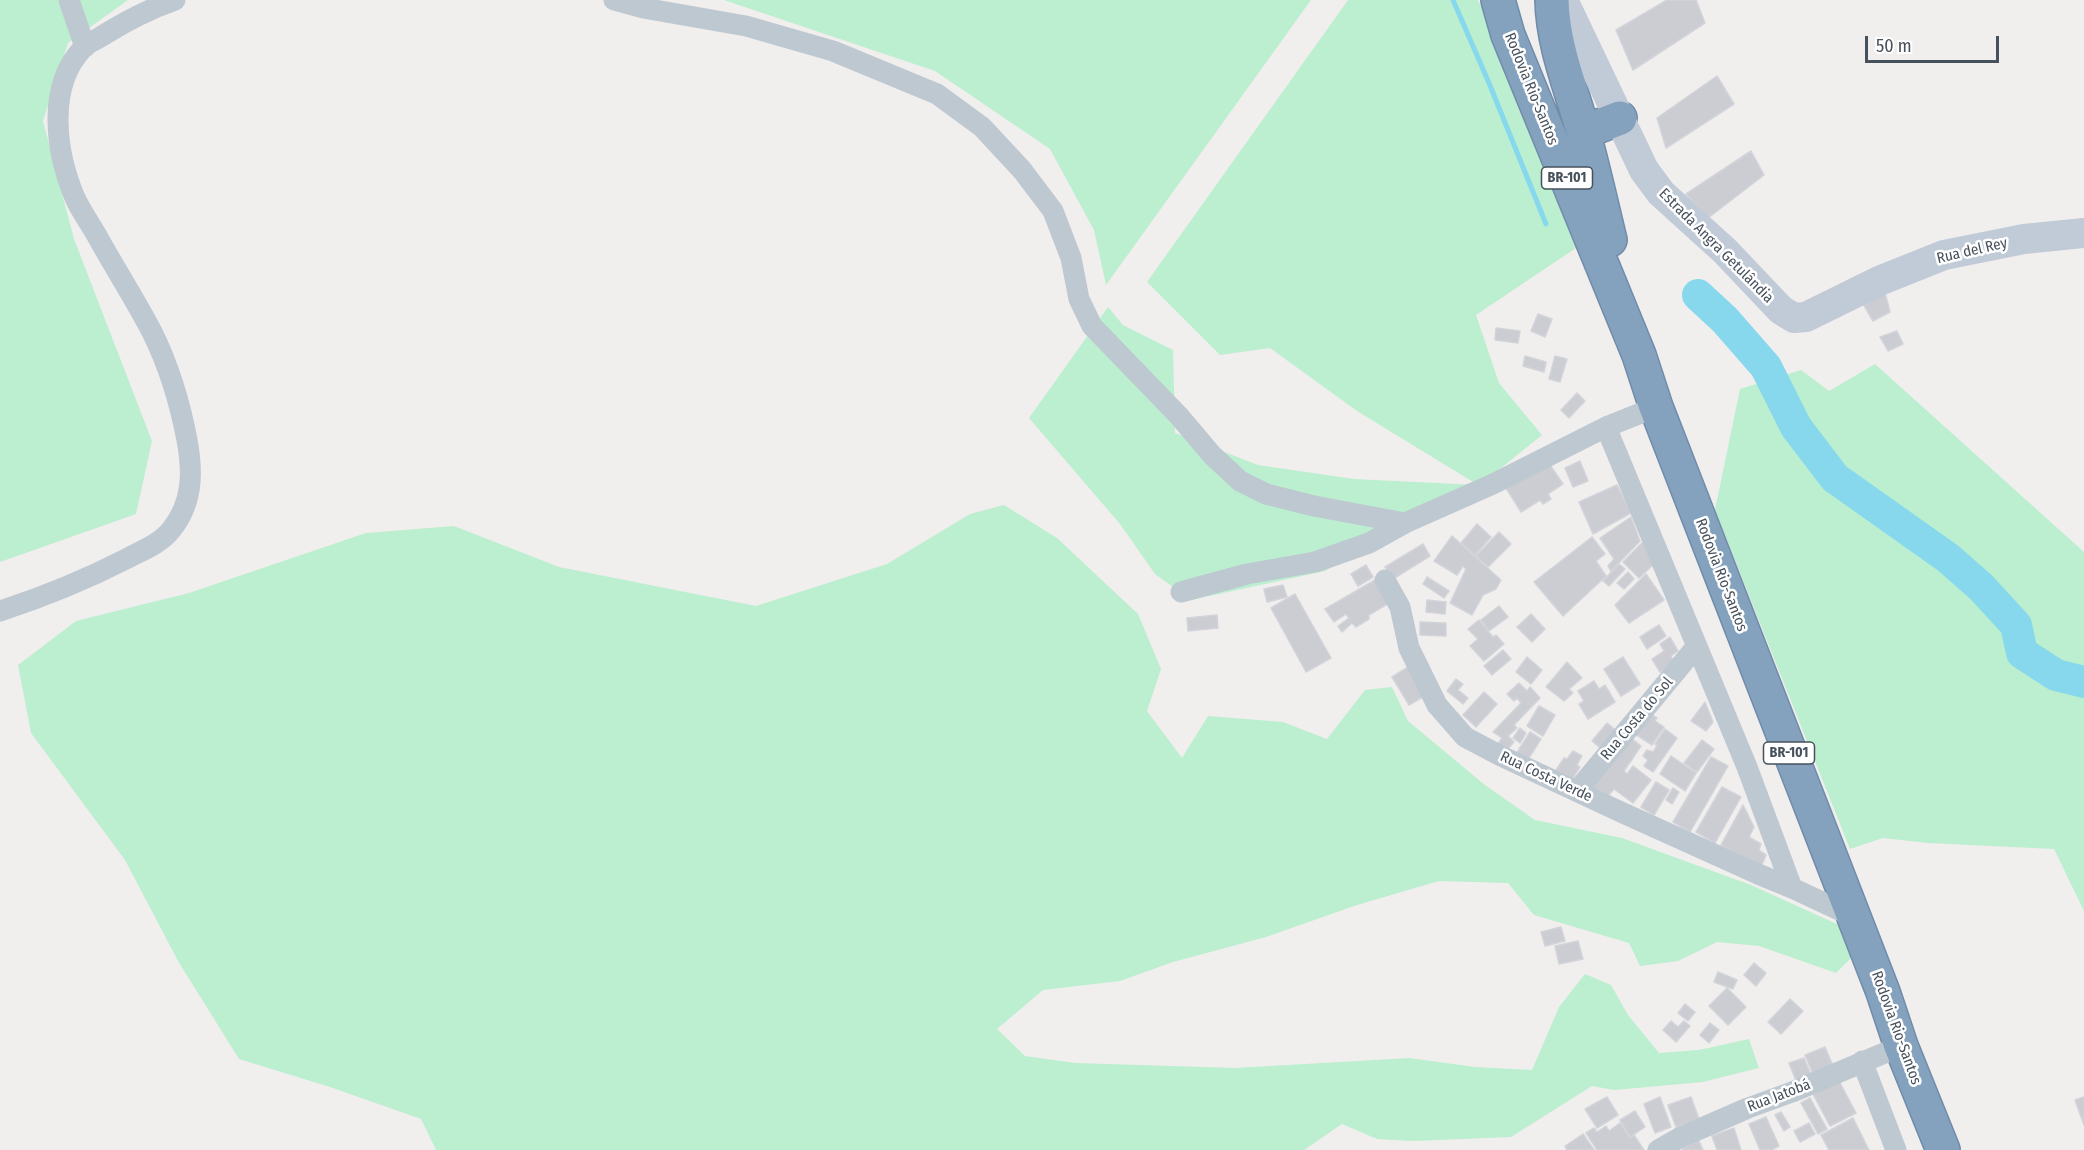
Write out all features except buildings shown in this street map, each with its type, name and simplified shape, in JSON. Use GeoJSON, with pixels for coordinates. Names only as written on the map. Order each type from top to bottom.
{"type":"FeatureCollection","features":[{"type":"Feature","properties":{"kind":"highway","name":"Rodovia Rio-Santos"},"geometry":{"type":"LineString","coordinates":[[1498,0],[1508,36],[1639,355],[1656,407],[1883,992],[1900,1046],[1943,1150]]}},
{"type":"Feature","properties":{"kind":"highway"},"geometry":{"type":"LineString","coordinates":[[1552,0],[1552,22],[1561,61],[1584,132],[1639,355]]}},
{"type":"Feature","properties":{"kind":"highway"},"geometry":{"type":"LineString","coordinates":[[1584,132],[1620,118]]}},
{"type":"Feature","properties":{"kind":"street"},"geometry":{"type":"LineString","coordinates":[[69,0],[85,46]]}},
{"type":"Feature","properties":{"kind":"street"},"geometry":{"type":"LineString","coordinates":[[0,611],[90,577],[151,546],[169,532],[183,514],[190,492],[192,464],[182,413],[169,373],[153,333],[76,199],[61,155],[58,122],[61,88],[70,65],[85,46],[150,9],[176,0]]}},
{"type":"Feature","properties":{"kind":"street"},"geometry":{"type":"LineString","coordinates":[[614,0],[643,8],[746,26],[833,51],[937,94],[982,127],[1022,170],[1053,211],[1071,258],[1079,299],[1092,326],[1179,416],[1212,455],[1240,481],[1266,494],[1314,506],[1405,523]]}},
{"type":"Feature","properties":{"kind":"street","name":"Estrada Angra Getulândia"},"geometry":{"type":"LineString","coordinates":[[1563,0],[1644,170],[1661,194],[1725,251],[1781,310],[1794,318],[1806,317],[1833,304]]}},
{"type":"Feature","properties":{"kind":"street","name":"Rua del Rey"},"geometry":{"type":"LineString","coordinates":[[1833,304],[1879,281],[1944,255],[2024,239],[2084,233]]}},
{"type":"Feature","properties":{"kind":"street"},"geometry":{"type":"LineString","coordinates":[[1180,592],[1247,574],[1315,562],[1369,543],[1405,523],[1493,484],[1606,427],[1656,407]]}},
{"type":"Feature","properties":{"kind":"street"},"geometry":{"type":"LineString","coordinates":[[1606,427],[1747,767],[1792,888]]}},
{"type":"Feature","properties":{"kind":"street","name":"Rua Costa Verde"},"geometry":{"type":"LineString","coordinates":[[1385,580],[1401,607],[1408,648],[1437,705],[1465,736],[1499,755],[1633,818],[1852,916]]}},
{"type":"Feature","properties":{"kind":"street","name":"Rua Costa do Sol"},"geometry":{"type":"LineString","coordinates":[[1577,790],[1696,647]]}},
{"type":"Feature","properties":{"kind":"street","name":"Rua Jatobá"},"geometry":{"type":"LineString","coordinates":[[1658,1150],[1702,1127],[1900,1046]]}},
{"type":"Feature","properties":{"kind":"street"},"geometry":{"type":"LineString","coordinates":[[1862,1061],[1896,1150]]}},
{"type":"Feature","properties":{"kind":"green space"},"geometry":{"type":"Polygon","coordinates":[[[0,0],[128,0],[68,43],[43,121],[74,239],[152,441],[136,514],[0,562],[0,0]]]}},
{"type":"Feature","properties":{"kind":"green space"},"geometry":{"type":"Polygon","coordinates":[[[724,0],[1311,0],[1106,285],[1094,230],[1050,149],[935,71],[724,0]]]}},
{"type":"Feature","properties":{"kind":"green space"},"geometry":{"type":"Polygon","coordinates":[[[1348,0],[1478,0],[1585,242],[1476,315],[1499,383],[1542,435],[1480,485],[1325,571],[1191,600],[1155,574],[1120,524],[1029,418],[1108,307],[1123,325],[1173,350],[1175,433],[1258,465],[1354,479],[1478,485],[1357,411],[1270,348],[1220,355],[1147,282],[1348,0]]]}},
{"type":"Feature","properties":{"kind":"green space"},"geometry":{"type":"Polygon","coordinates":[[[1875,364],[2084,552],[2084,911],[2054,849],[1928,843],[1883,838],[1850,849],[1715,510],[1740,389],[1801,370],[1829,391],[1875,364]]]}},
{"type":"Feature","properties":{"kind":"green space"},"geometry":{"type":"Polygon","coordinates":[[[1004,505],[1057,538],[1138,614],[1161,669],[1147,711],[1182,758],[1208,716],[1283,722],[1327,739],[1365,690],[1392,687],[1408,721],[1485,785],[1535,820],[1622,838],[1751,885],[1839,925],[1854,955],[1836,973],[1759,946],[1717,942],[1678,961],[1640,966],[1629,943],[1534,915],[1508,883],[1439,881],[1357,905],[1266,937],[1173,962],[1120,981],[1043,990],[997,1029],[1025,1056],[1075,1063],[1235,1068],[1409,1058],[1475,1067],[1532,1070],[1559,1007],[1585,974],[1611,985],[1628,1015],[1659,1053],[1699,1050],[1749,1039],[1759,1068],[1703,1082],[1614,1090],[1592,1086],[1511,1137],[1414,1141],[1377,1139],[1342,1124],[1304,1150],[436,1150],[421,1119],[330,1087],[239,1059],[178,961],[125,860],[31,733],[18,665],[76,621],[189,593],[366,533],[454,526],[559,567],[756,606],[887,564],[970,514],[1004,505]]]}},
{"type":"Feature","properties":{"kind":"waterway"},"geometry":{"type":"LineString","coordinates":[[1453,0],[1546,224]]}},
{"type":"Feature","properties":{"kind":"waterway"},"geometry":{"type":"LineString","coordinates":[[1698,295],[1725,320],[1766,367],[1796,427],[1835,478],[1948,558],[1981,587],[2016,625],[2022,653],[2056,675],[2084,682]]}}]}
